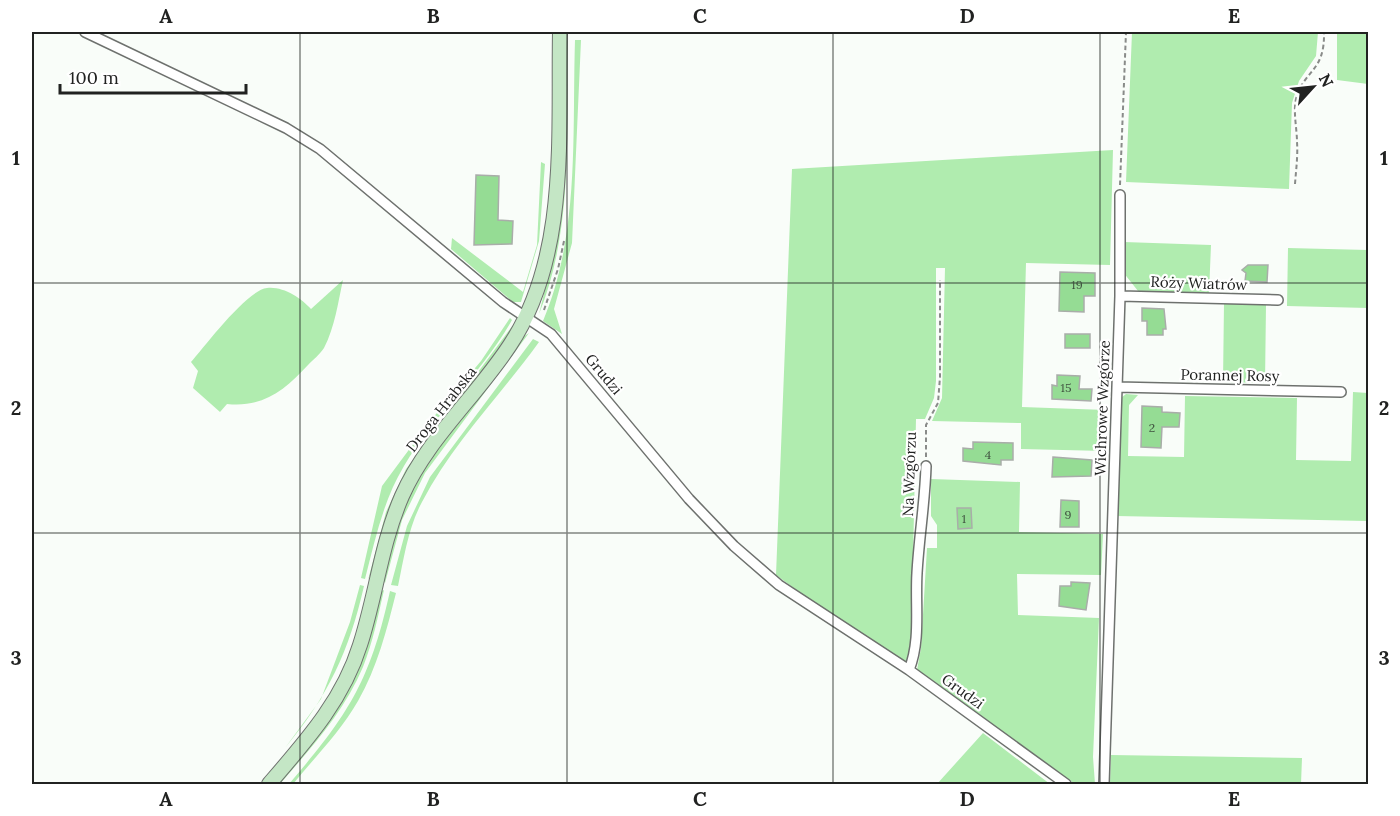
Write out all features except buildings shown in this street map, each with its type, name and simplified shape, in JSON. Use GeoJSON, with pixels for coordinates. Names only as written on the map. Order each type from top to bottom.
{"type":"FeatureCollection","features":[{"type":"Feature","properties":{"kind":"street","name":"Grudzi"},"geometry":{"type":"LineString","coordinates":[[85,32],[286,128],[320,149],[502,302],[555,337],[690,499],[734,546],[779,585],[909,670],[1066,784]]}},
{"type":"Feature","properties":{"kind":"street","name":"Droga Hrabska"},"geometry":{"type":"LineString","coordinates":[[269,784],[315,730],[345,683],[366,626],[389,530],[414,471],[491,371],[526,318],[542,281],[552,240],[560,32]]}},
{"type":"Feature","properties":{"kind":"street","name":"Wichrowe Wzgórze"},"geometry":{"type":"LineString","coordinates":[[1104,784],[1120,296],[1120,195]]}},
{"type":"Feature","properties":{"kind":"street","name":"Róży Wiatrów"},"geometry":{"type":"LineString","coordinates":[[1120,296],[1278,300]]}},
{"type":"Feature","properties":{"kind":"street","name":"Porannej Rosy"},"geometry":{"type":"LineString","coordinates":[[1117,387],[1341,392]]}},
{"type":"Feature","properties":{"kind":"street","name":"Na Wzgórzu"},"geometry":{"type":"LineString","coordinates":[[909,670],[915,654],[917,573],[926,466]]}},
{"type":"Feature","properties":{"kind":"path"},"geometry":{"type":"LineString","coordinates":[[1120,195],[1126,32]]}},
{"type":"Feature","properties":{"kind":"path"},"geometry":{"type":"LineString","coordinates":[[1295,184],[1298,143],[1295,101],[1304,82],[1320,62],[1324,49],[1324,32]]}},
{"type":"Feature","properties":{"kind":"path","name":"Na Wzgórzu"},"geometry":{"type":"LineString","coordinates":[[926,466],[926,425],[938,403],[940,377],[940,280]]}},
{"type":"Feature","properties":{"kind":"green space"},"geometry":{"type":"Polygon","coordinates":[[[1132,32],[1318,32],[1316,56],[1299,81],[1292,103],[1289,189],[1126,182],[1132,32]]]}},
{"type":"Feature","properties":{"kind":"green space"},"geometry":{"type":"Polygon","coordinates":[[[1337,32],[1368,32],[1368,84],[1337,80],[1337,32]]]}},
{"type":"Feature","properties":{"kind":"green space"},"geometry":{"type":"Polygon","coordinates":[[[568,40],[566,179],[563,214],[558,248],[539,314],[559,232],[565,43],[568,40]]]}},
{"type":"Feature","properties":{"kind":"green space"},"geometry":{"type":"Polygon","coordinates":[[[575,40],[581,40],[572,243],[554,309],[562,334],[543,321],[555,288],[569,218],[572,183],[575,40]]]}},
{"type":"Feature","properties":{"kind":"green space"},"geometry":{"type":"Polygon","coordinates":[[[1113,150],[1110,265],[1026,263],[1022,407],[1106,410],[1105,451],[1021,449],[1021,423],[932,421],[942,398],[945,268],[936,268],[934,398],[925,419],[916,419],[911,653],[907,663],[836,619],[776,575],[792,169],[1113,150]]]}},
{"type":"Feature","properties":{"kind":"green space"},"geometry":{"type":"Polygon","coordinates":[[[541,162],[545,164],[539,241],[521,302],[513,302],[451,249],[452,238],[523,292],[537,245],[541,162]]]}},
{"type":"Feature","properties":{"kind":"green space"},"geometry":{"type":"Polygon","coordinates":[[[1124,242],[1211,245],[1209,293],[1138,291],[1123,272],[1124,242]]]}},
{"type":"Feature","properties":{"kind":"green space"},"geometry":{"type":"Polygon","coordinates":[[[1288,248],[1368,250],[1368,308],[1287,306],[1288,248]]]}},
{"type":"Feature","properties":{"kind":"green space"},"geometry":{"type":"Polygon","coordinates":[[[343,280],[334,323],[324,348],[282,389],[252,403],[227,404],[220,412],[193,388],[198,371],[191,362],[249,298],[267,288],[279,289],[297,297],[311,309],[343,280]]]}},
{"type":"Feature","properties":{"kind":"green space"},"geometry":{"type":"Polygon","coordinates":[[[1224,303],[1266,305],[1265,383],[1223,382],[1224,303]]]}},
{"type":"Feature","properties":{"kind":"green space"},"geometry":{"type":"Polygon","coordinates":[[[510,318],[512,320],[487,358],[416,447],[404,466],[385,507],[365,579],[361,578],[382,486],[431,420],[481,361],[510,318]]]}},
{"type":"Feature","properties":{"kind":"green space"},"geometry":{"type":"Polygon","coordinates":[[[513,325],[499,352],[433,434],[368,580],[386,512],[406,469],[513,325]]]}},
{"type":"Feature","properties":{"kind":"green space"},"geometry":{"type":"Polygon","coordinates":[[[529,333],[425,473],[402,520],[385,583],[383,580],[397,529],[405,504],[417,480],[441,443],[523,337],[529,333]]]}},
{"type":"Feature","properties":{"kind":"green space"},"geometry":{"type":"Polygon","coordinates":[[[533,339],[539,342],[462,440],[434,481],[413,522],[398,586],[391,585],[407,526],[430,477],[533,339]]]}},
{"type":"Feature","properties":{"kind":"green space"},"geometry":{"type":"Polygon","coordinates":[[[1353,392],[1368,393],[1368,555],[1366,521],[1116,516],[1121,398],[1126,394],[1138,395],[1129,405],[1128,456],[1184,457],[1185,396],[1297,398],[1296,460],[1351,461],[1353,392]]]}},
{"type":"Feature","properties":{"kind":"green space"},"geometry":{"type":"Polygon","coordinates":[[[931,479],[1020,482],[1019,532],[1103,534],[1101,575],[1017,574],[1018,615],[1099,618],[1093,757],[1095,784],[1075,784],[917,670],[921,648],[927,548],[937,548],[937,525],[931,516],[931,479]]]}},
{"type":"Feature","properties":{"kind":"green space"},"geometry":{"type":"Polygon","coordinates":[[[360,585],[364,586],[344,653],[322,696],[350,622],[360,585]]]}},
{"type":"Feature","properties":{"kind":"green space"},"geometry":{"type":"Polygon","coordinates":[[[384,590],[370,648],[355,683],[337,714],[315,743],[280,784],[276,784],[318,734],[337,708],[353,680],[372,626],[380,592],[384,590]]]}},
{"type":"Feature","properties":{"kind":"green space"},"geometry":{"type":"Polygon","coordinates":[[[390,591],[396,593],[393,607],[381,648],[365,688],[336,733],[293,784],[289,784],[327,738],[354,696],[374,650],[390,591]]]}},
{"type":"Feature","properties":{"kind":"green space"},"geometry":{"type":"Polygon","coordinates":[[[983,733],[1050,784],[937,784],[983,733]]]}},
{"type":"Feature","properties":{"kind":"green space"},"geometry":{"type":"Polygon","coordinates":[[[1111,755],[1302,758],[1301,784],[1110,784],[1111,755]]]}}]}
